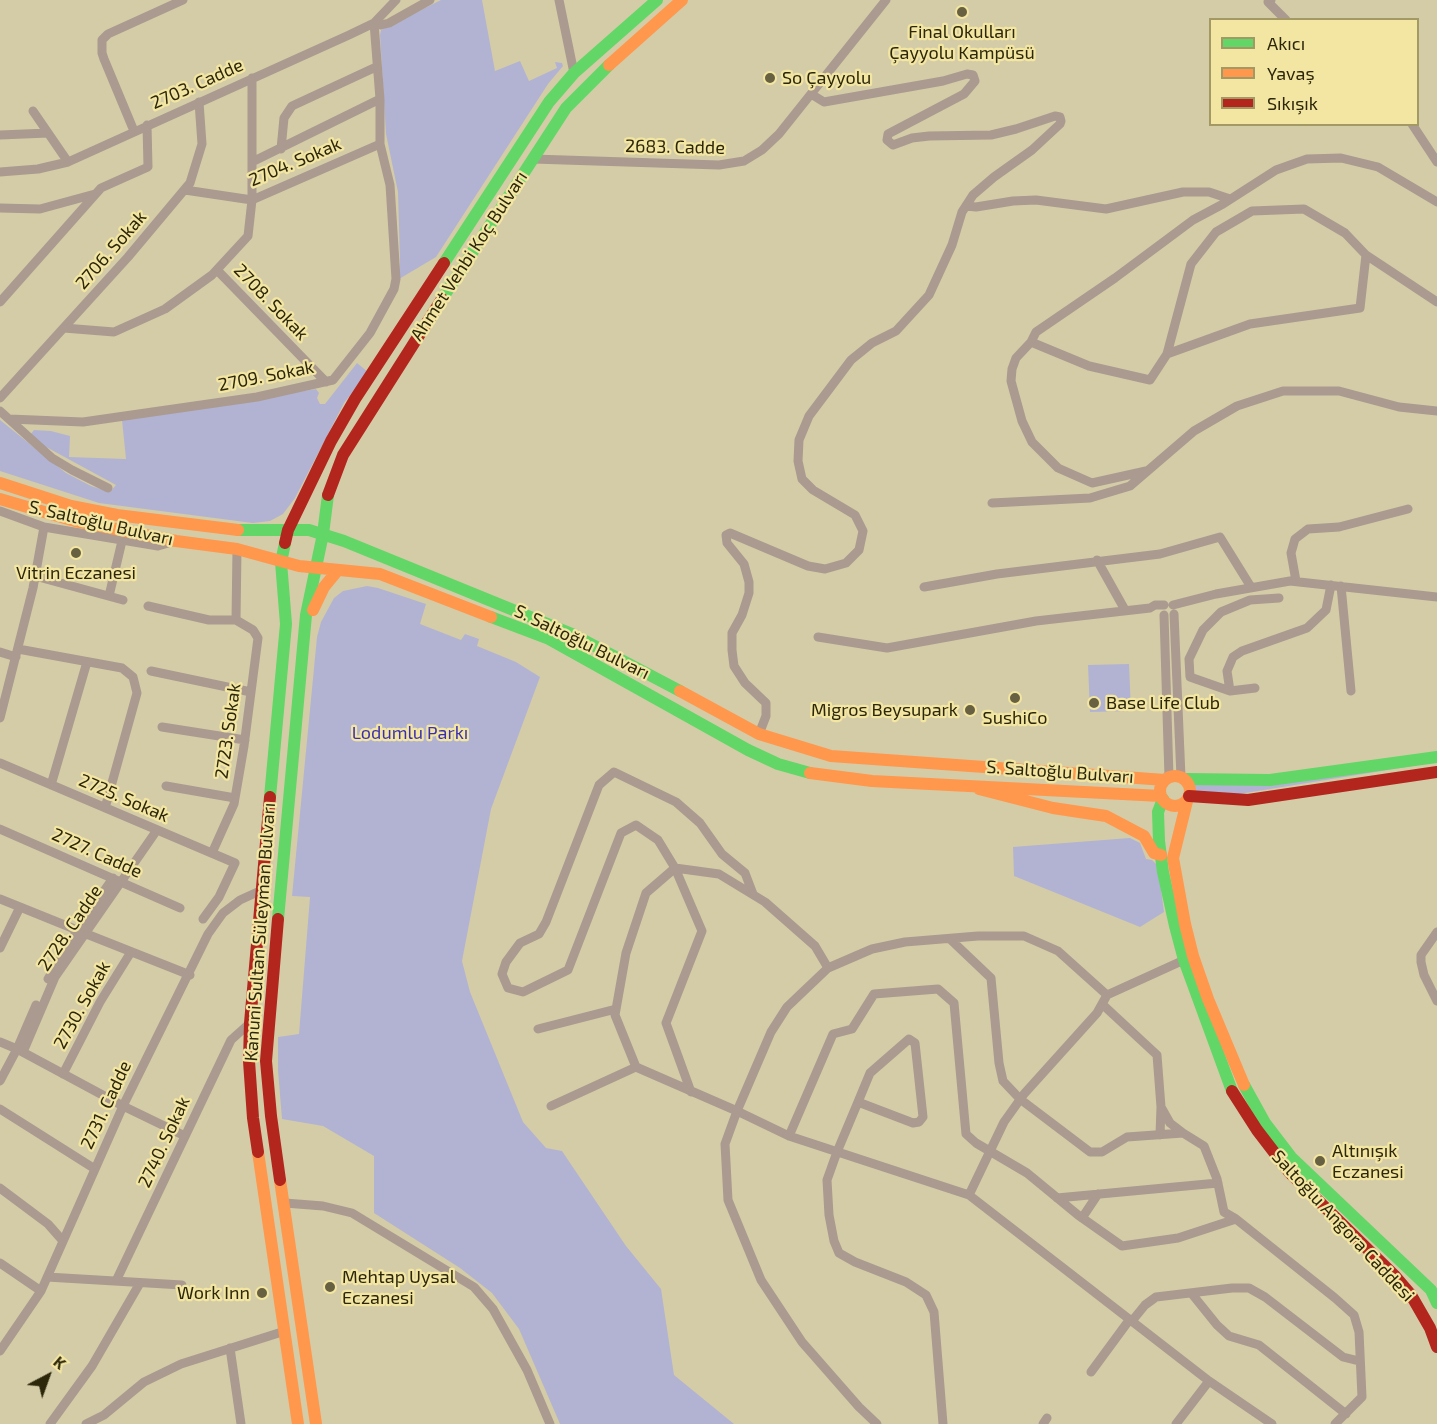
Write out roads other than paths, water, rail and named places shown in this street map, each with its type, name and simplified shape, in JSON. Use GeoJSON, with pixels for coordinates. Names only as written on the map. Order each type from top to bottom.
{"type":"FeatureCollection","features":[{"type":"Feature","properties":{"kind":"main road","name":"Ahmet Vehbi Koç Bulvarı"},"geometry":{"type":"LineString","coordinates":[[284,546],[288,530],[326,450],[355,399],[554,94],[574,73],[657,0]]}},
{"type":"Feature","properties":{"kind":"main road","name":"Ahmet Vehbi Koç Bulvarı"},"geometry":{"type":"LineString","coordinates":[[320,552],[328,493],[344,455],[412,343],[532,159],[574,98],[682,0]]}},
{"type":"Feature","properties":{"kind":"main road","name":"S. Saltoğlu Bulvarı"},"geometry":{"type":"LineString","coordinates":[[0,483],[71,506],[117,515],[243,531],[309,530],[324,534],[407,565],[572,634],[759,734],[831,756],[1175,778],[1270,780],[1437,757]]}},
{"type":"Feature","properties":{"kind":"main road","name":"S. Saltoğlu Bulvarı"},"geometry":{"type":"LineString","coordinates":[[0,499],[75,521],[176,541],[237,549],[281,562],[380,574],[549,639],[748,750],[778,764],[817,775],[861,780],[1162,798],[1173,806],[1178,806],[1188,799],[1248,800],[1437,772]]}},
{"type":"Feature","properties":{"kind":"main road","name":"Kanuni Sultan Süleyman Bulvarı"},"geometry":{"type":"LineString","coordinates":[[284,546],[281,562],[286,624],[250,1023],[249,1061],[251,1099],[298,1424]]}},
{"type":"Feature","properties":{"kind":"main road","name":"Kanuni Sultan Süleyman Bulvarı"},"geometry":{"type":"LineString","coordinates":[[316,1424],[267,1079],[267,1041],[304,631],[320,552]]}},
{"type":"Feature","properties":{"kind":"main road"},"geometry":{"type":"LineString","coordinates":[[304,631],[319,596],[338,570]]}},
{"type":"Feature","properties":{"kind":"main road"},"geometry":{"type":"LineString","coordinates":[[1162,798],[1161,788],[1175,778],[1190,787],[1188,799]]}},
{"type":"Feature","properties":{"kind":"main road"},"geometry":{"type":"LineString","coordinates":[[964,785],[1004,797],[1106,816],[1144,836],[1154,853],[1161,855]]}},
{"type":"Feature","properties":{"kind":"main road","name":"Saltoğlu Angora Caddesi"},"geometry":{"type":"LineString","coordinates":[[1162,798],[1158,812],[1163,872],[1188,958],[1232,1091],[1257,1130],[1290,1173],[1394,1275],[1411,1295],[1430,1328],[1437,1347]]}},
{"type":"Feature","properties":{"kind":"main road","name":"Saltoğlu Angora Caddesi"},"geometry":{"type":"LineString","coordinates":[[1188,799],[1173,858],[1188,958],[1243,1085],[1265,1123],[1305,1171],[1434,1288],[1437,1303]]}},
{"type":"Feature","properties":{"kind":"street"},"geometry":{"type":"LineString","coordinates":[[134,130],[102,53],[102,40],[108,34],[183,0]]}},
{"type":"Feature","properties":{"kind":"street","name":"2703. Cadde"},"geometry":{"type":"LineString","coordinates":[[0,172],[38,169],[68,162],[134,130],[374,23],[396,0]]}},
{"type":"Feature","properties":{"kind":"street"},"geometry":{"type":"LineString","coordinates":[[374,23],[381,25],[389,23],[429,0]]}},
{"type":"Feature","properties":{"kind":"street"},"geometry":{"type":"LineString","coordinates":[[559,0],[574,73]]}},
{"type":"Feature","properties":{"kind":"street","name":"2683. Cadde"},"geometry":{"type":"LineString","coordinates":[[532,159],[736,164],[753,156],[771,143],[886,0]]}},
{"type":"Feature","properties":{"kind":"street"},"geometry":{"type":"LineString","coordinates":[[1270,1],[1284,18]]}},
{"type":"Feature","properties":{"kind":"street","name":"2709. Sokak"},"geometry":{"type":"LineString","coordinates":[[9,419],[83,422],[257,397],[333,380],[370,333],[394,289],[396,279],[390,185],[380,144],[380,99],[374,23]]}},
{"type":"Feature","properties":{"kind":"street"},"geometry":{"type":"LineString","coordinates":[[281,148],[284,118],[292,106],[376,67]]}},
{"type":"Feature","properties":{"kind":"street"},"geometry":{"type":"LineString","coordinates":[[759,734],[766,716],[766,703],[745,683],[734,666],[732,650],[732,633],[742,615],[749,593],[749,582],[744,564],[725,536],[730,533],[808,566],[825,569],[846,563],[859,550],[863,531],[855,515],[813,490],[802,479],[798,461],[799,440],[809,416],[851,360],[872,343],[896,331],[928,295],[952,245],[966,206],[977,191],[1032,150],[1061,123],[1060,117],[1055,116],[991,135],[929,136],[912,138],[893,145],[886,140],[888,134],[964,94],[975,81],[973,75],[968,74],[943,81],[824,102],[811,94]]}},
{"type":"Feature","properties":{"kind":"street"},"geometry":{"type":"LineString","coordinates":[[64,328],[114,332],[165,309],[217,270],[248,236],[252,200],[252,78]]}},
{"type":"Feature","properties":{"kind":"street"},"geometry":{"type":"LineString","coordinates":[[252,162],[380,99]]}},
{"type":"Feature","properties":{"kind":"street","name":"2706. Sokak"},"geometry":{"type":"LineString","coordinates":[[0,398],[190,183],[202,144],[199,102]]}},
{"type":"Feature","properties":{"kind":"street"},"geometry":{"type":"LineString","coordinates":[[33,111],[68,162]]}},
{"type":"Feature","properties":{"kind":"street"},"geometry":{"type":"LineString","coordinates":[[0,302],[101,188],[148,167],[147,125]]}},
{"type":"Feature","properties":{"kind":"street"},"geometry":{"type":"LineString","coordinates":[[1413,126],[1437,162]]}},
{"type":"Feature","properties":{"kind":"street"},"geometry":{"type":"LineString","coordinates":[[0,135],[48,133]]}},
{"type":"Feature","properties":{"kind":"street","name":"2704. Sokak"},"geometry":{"type":"LineString","coordinates":[[185,190],[252,200],[380,144]]}},
{"type":"Feature","properties":{"kind":"street"},"geometry":{"type":"LineString","coordinates":[[1149,470],[1092,483],[1058,468],[1032,442],[1022,421],[1011,381],[1016,358],[1031,342],[1036,332],[1116,278],[1193,220],[1276,170],[1307,159],[1341,158],[1378,167],[1437,202]]}},
{"type":"Feature","properties":{"kind":"street"},"geometry":{"type":"LineString","coordinates":[[966,206],[976,207],[1036,200],[1107,209],[1183,192],[1209,192],[1230,199]]}},
{"type":"Feature","properties":{"kind":"street"},"geometry":{"type":"LineString","coordinates":[[0,208],[40,209],[95,194]]}},
{"type":"Feature","properties":{"kind":"street"},"geometry":{"type":"LineString","coordinates":[[1031,342],[1089,366],[1150,380],[1167,354],[1191,264],[1216,232],[1252,211],[1304,209],[1345,233],[1366,255],[1437,302]]}},
{"type":"Feature","properties":{"kind":"street"},"geometry":{"type":"LineString","coordinates":[[1167,354],[1250,324],[1360,308],[1366,255]]}},
{"type":"Feature","properties":{"kind":"street","name":"2708. Sokak"},"geometry":{"type":"LineString","coordinates":[[217,270],[326,382]]}},
{"type":"Feature","properties":{"kind":"street"},"geometry":{"type":"LineString","coordinates":[[993,503],[1090,498],[1130,486],[1194,431],[1237,406],[1282,391],[1339,391],[1399,406],[1437,411]]}},
{"type":"Feature","properties":{"kind":"street"},"geometry":{"type":"LineString","coordinates":[[0,411],[52,458],[108,488]]}},
{"type":"Feature","properties":{"kind":"street"},"geometry":{"type":"LineString","coordinates":[[1296,581],[1291,553],[1295,538],[1308,529],[1339,527],[1408,509]]}},
{"type":"Feature","properties":{"kind":"street"},"geometry":{"type":"LineString","coordinates":[[0,511],[44,527],[122,541],[158,546],[176,541]]}},
{"type":"Feature","properties":{"kind":"street"},"geometry":{"type":"LineString","coordinates":[[0,718],[35,576],[44,527]]}},
{"type":"Feature","properties":{"kind":"street"},"geometry":{"type":"LineString","coordinates":[[924,587],[997,574],[1160,554],[1220,537],[1251,587]]}},
{"type":"Feature","properties":{"kind":"street"},"geometry":{"type":"LineString","coordinates":[[109,596],[122,541]]}},
{"type":"Feature","properties":{"kind":"street"},"geometry":{"type":"LineString","coordinates":[[148,606],[209,620],[236,620],[237,549]]}},
{"type":"Feature","properties":{"kind":"street"},"geometry":{"type":"LineString","coordinates":[[1097,561],[1125,610]]}},
{"type":"Feature","properties":{"kind":"street"},"geometry":{"type":"LineString","coordinates":[[35,576],[123,600]]}},
{"type":"Feature","properties":{"kind":"street"},"geometry":{"type":"LineString","coordinates":[[818,637],[887,648],[1036,621],[1125,610],[1182,609],[1188,602],[1216,594],[1290,581],[1437,597]]}},
{"type":"Feature","properties":{"kind":"street"},"geometry":{"type":"LineString","coordinates":[[1230,691],[1227,671],[1233,657],[1242,651],[1307,628],[1326,610],[1331,585]]}},
{"type":"Feature","properties":{"kind":"street"},"geometry":{"type":"LineString","coordinates":[[1341,586],[1351,691]]}},
{"type":"Feature","properties":{"kind":"street"},"geometry":{"type":"LineString","coordinates":[[1255,688],[1230,691],[1190,677],[1189,659],[1203,630],[1221,612],[1250,600],[1279,598]]}},
{"type":"Feature","properties":{"kind":"street"},"geometry":{"type":"LineString","coordinates":[[1169,610],[1178,712],[1175,778]]}},
{"type":"Feature","properties":{"kind":"street"},"geometry":{"type":"LineString","coordinates":[[1169,610],[1167,713],[1175,778]]}},
{"type":"Feature","properties":{"kind":"street","name":"2723. Sokak"},"geometry":{"type":"LineString","coordinates":[[212,853],[234,804],[258,638],[253,630],[236,620]]}},
{"type":"Feature","properties":{"kind":"street"},"geometry":{"type":"LineString","coordinates":[[0,652],[122,668],[133,677],[137,693],[105,808]]}},
{"type":"Feature","properties":{"kind":"street"},"geometry":{"type":"LineString","coordinates":[[51,784],[87,662]]}},
{"type":"Feature","properties":{"kind":"street"},"geometry":{"type":"LineString","coordinates":[[151,671],[251,692]]}},
{"type":"Feature","properties":{"kind":"street"},"geometry":{"type":"LineString","coordinates":[[1167,713],[1178,712]]}},
{"type":"Feature","properties":{"kind":"street"},"geometry":{"type":"LineString","coordinates":[[162,727],[245,740]]}},
{"type":"Feature","properties":{"kind":"street","name":"2725. Sokak"},"geometry":{"type":"LineString","coordinates":[[0,763],[235,863],[219,897],[203,920]]}},
{"type":"Feature","properties":{"kind":"street"},"geometry":{"type":"LineString","coordinates":[[692,1092],[666,1023],[702,931],[675,868],[658,840],[636,825],[621,833],[568,970],[523,992],[508,988],[502,974],[506,962],[520,943],[539,934],[546,922],[599,785],[614,772],[676,802],[700,823],[722,854],[745,873],[753,894]]}},
{"type":"Feature","properties":{"kind":"street"},"geometry":{"type":"LineString","coordinates":[[166,786],[235,798]]}},
{"type":"Feature","properties":{"kind":"street","name":"2727. Cadde"},"geometry":{"type":"LineString","coordinates":[[0,829],[180,908]]}},
{"type":"Feature","properties":{"kind":"street","name":"2728. Cadde"},"geometry":{"type":"LineString","coordinates":[[0,1081],[20,1051],[47,979],[117,880],[157,830]]}},
{"type":"Feature","properties":{"kind":"street"},"geometry":{"type":"LineString","coordinates":[[828,968],[814,946],[753,894],[719,874],[675,868],[646,893],[626,953],[615,1015],[636,1067],[789,1136],[969,1195],[1209,1381],[1272,1424]]}},
{"type":"Feature","properties":{"kind":"street","name":"2731. Cadde"},"geometry":{"type":"LineString","coordinates":[[0,1351],[41,1291],[123,1106],[190,975],[208,934],[223,913],[240,900],[262,890]]}},
{"type":"Feature","properties":{"kind":"street"},"geometry":{"type":"LineString","coordinates":[[0,899],[190,975]]}},
{"type":"Feature","properties":{"kind":"street"},"geometry":{"type":"LineString","coordinates":[[0,948],[20,907]]}},
{"type":"Feature","properties":{"kind":"street"},"geometry":{"type":"LineString","coordinates":[[1437,932],[1421,955],[1421,962],[1424,975],[1437,1001]]}},
{"type":"Feature","properties":{"kind":"street"},"geometry":{"type":"LineString","coordinates":[[876,1424],[802,1342],[761,1280],[728,1200],[725,1144],[758,1060],[776,1024],[787,1007],[828,968],[872,949],[905,942],[1011,934],[1036,939],[1058,951],[1107,995]]}},
{"type":"Feature","properties":{"kind":"street"},"geometry":{"type":"LineString","coordinates":[[950,939],[991,978],[999,1063],[1004,1081],[1020,1099],[1090,1152],[1102,1152],[1127,1137],[1183,1133]]}},
{"type":"Feature","properties":{"kind":"street","name":"2730. Sokak"},"geometry":{"type":"LineString","coordinates":[[63,1074],[100,1002],[131,952]]}},
{"type":"Feature","properties":{"kind":"street"},"geometry":{"type":"LineString","coordinates":[[969,1195],[1004,1122],[1020,1099],[1097,1013],[1107,995],[1188,958]]}},
{"type":"Feature","properties":{"kind":"street"},"geometry":{"type":"LineString","coordinates":[[789,1136],[833,1034],[852,1029],[874,994],[938,989],[954,1003],[966,1134],[976,1143],[1027,1173],[1082,1218],[1122,1246],[1178,1238],[1236,1219]]}},
{"type":"Feature","properties":{"kind":"street"},"geometry":{"type":"LineString","coordinates":[[1102,1004],[1157,1055],[1161,1107],[1160,1135]]}},
{"type":"Feature","properties":{"kind":"street"},"geometry":{"type":"LineString","coordinates":[[538,1029],[616,1009]]}},
{"type":"Feature","properties":{"kind":"street","name":"2740. Sokak"},"geometry":{"type":"LineString","coordinates":[[117,1281],[231,1040],[250,1023]]}},
{"type":"Feature","properties":{"kind":"street"},"geometry":{"type":"LineString","coordinates":[[858,1102],[914,1123],[919,1122],[923,1117],[915,1043],[909,1039],[870,1073],[837,1152],[827,1180],[829,1215],[839,1253],[862,1265],[906,1282],[926,1295],[934,1312],[943,1424]]}},
{"type":"Feature","properties":{"kind":"street"},"geometry":{"type":"LineString","coordinates":[[0,1042],[185,1136]]}},
{"type":"Feature","properties":{"kind":"street"},"geometry":{"type":"LineString","coordinates":[[551,1106],[636,1067]]}},
{"type":"Feature","properties":{"kind":"street"},"geometry":{"type":"LineString","coordinates":[[1161,1107],[1170,1123],[1204,1146],[1218,1183],[1224,1212],[1236,1219],[1354,1315],[1359,1332],[1362,1397],[1335,1424]]}},
{"type":"Feature","properties":{"kind":"street"},"geometry":{"type":"LineString","coordinates":[[0,1109],[95,1169]]}},
{"type":"Feature","properties":{"kind":"street"},"geometry":{"type":"LineString","coordinates":[[1057,1198],[1218,1183]]}},
{"type":"Feature","properties":{"kind":"street"},"geometry":{"type":"LineString","coordinates":[[0,1188],[48,1224],[63,1241]]}},
{"type":"Feature","properties":{"kind":"street"},"geometry":{"type":"LineString","coordinates":[[1082,1218],[1098,1194]]}},
{"type":"Feature","properties":{"kind":"street"},"geometry":{"type":"LineString","coordinates":[[285,1203],[323,1206],[352,1213],[474,1287],[493,1309],[527,1370],[550,1424]]}},
{"type":"Feature","properties":{"kind":"street"},"geometry":{"type":"LineString","coordinates":[[0,1263],[41,1291]]}},
{"type":"Feature","properties":{"kind":"street"},"geometry":{"type":"LineString","coordinates":[[47,1276],[182,1285]]}},
{"type":"Feature","properties":{"kind":"street"},"geometry":{"type":"LineString","coordinates":[[50,1424],[92,1366],[140,1283]]}},
{"type":"Feature","properties":{"kind":"street"},"geometry":{"type":"LineString","coordinates":[[1091,1372],[1131,1320],[1156,1297],[1232,1288],[1250,1288],[1343,1357],[1359,1361]]}},
{"type":"Feature","properties":{"kind":"street"},"geometry":{"type":"LineString","coordinates":[[1192,1294],[1229,1336],[1259,1345],[1346,1414]]}},
{"type":"Feature","properties":{"kind":"street"},"geometry":{"type":"LineString","coordinates":[[86,1424],[104,1420],[144,1382],[181,1364],[285,1331]]}},
{"type":"Feature","properties":{"kind":"street"},"geometry":{"type":"LineString","coordinates":[[230,1348],[240,1424]]}},
{"type":"Feature","properties":{"kind":"street"},"geometry":{"type":"LineString","coordinates":[[1176,1424],[1209,1381]]}},
{"type":"Feature","properties":{"kind":"place","name":"Final Okulları Çayyolu Kampüsü"},"geometry":{"type":"Point","coordinates":[962,12]}},
{"type":"Feature","properties":{"kind":"place","name":"So Çayyolu"},"geometry":{"type":"Point","coordinates":[770,78]}},
{"type":"Feature","properties":{"kind":"place","name":"Vitrin Eczanesi"},"geometry":{"type":"Point","coordinates":[76,553]}},
{"type":"Feature","properties":{"kind":"place","name":"SushiCo"},"geometry":{"type":"Point","coordinates":[1015,698]}},
{"type":"Feature","properties":{"kind":"place","name":"Base Life Club"},"geometry":{"type":"Point","coordinates":[1094,703]}},
{"type":"Feature","properties":{"kind":"place","name":"Migros Beysupark"},"geometry":{"type":"Point","coordinates":[970,710]}},
{"type":"Feature","properties":{"kind":"place","name":"Altınışık Eczanesi"},"geometry":{"type":"Point","coordinates":[1320,1161]}},
{"type":"Feature","properties":{"kind":"place","name":"Mehtap Uysal Eczanesi"},"geometry":{"type":"Point","coordinates":[330,1287]}},
{"type":"Feature","properties":{"kind":"place","name":"Work Inn"},"geometry":{"type":"Point","coordinates":[262,1293]}},
{"type":"Feature","properties":{"kind":"park label","name":"Lodumlu Parkı"},"geometry":{"type":"Point","coordinates":[410,733]}}]}
